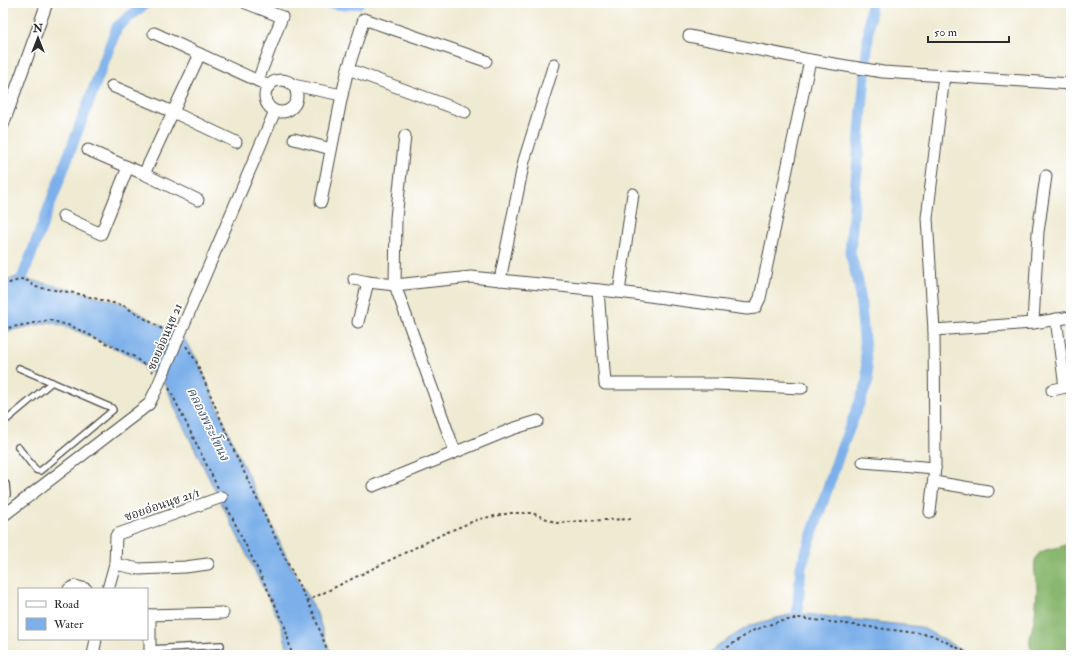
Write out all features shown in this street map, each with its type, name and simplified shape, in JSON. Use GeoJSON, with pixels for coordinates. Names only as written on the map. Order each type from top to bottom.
{"type":"FeatureCollection","features":[{"type":"Feature","properties":{"kind":"street"},"geometry":{"type":"LineString","coordinates":[[3,125],[47,3]]}},
{"type":"Feature","properties":{"kind":"street"},"geometry":{"type":"LineString","coordinates":[[246,3],[282,17],[258,80]]}},
{"type":"Feature","properties":{"kind":"street"},"geometry":{"type":"LineString","coordinates":[[321,202],[348,69],[364,19],[486,61]]}},
{"type":"Feature","properties":{"kind":"street"},"geometry":{"type":"LineString","coordinates":[[154,33],[269,86]]}},
{"type":"Feature","properties":{"kind":"street"},"geometry":{"type":"LineString","coordinates":[[689,36],[853,68],[883,72],[1071,84]]}},
{"type":"Feature","properties":{"kind":"street"},"geometry":{"type":"LineString","coordinates":[[144,174],[200,54]]}},
{"type":"Feature","properties":{"kind":"street"},"geometry":{"type":"LineString","coordinates":[[354,279],[395,285],[471,277],[619,292],[747,309],[754,308],[760,298],[810,60]]}},
{"type":"Feature","properties":{"kind":"street"},"geometry":{"type":"LineString","coordinates":[[500,280],[524,161],[554,64]]}},
{"type":"Feature","properties":{"kind":"street"},"geometry":{"type":"LineString","coordinates":[[348,69],[465,112]]}},
{"type":"Feature","properties":{"kind":"street"},"geometry":{"type":"LineString","coordinates":[[930,512],[935,468],[934,330],[928,218],[944,76]]}},
{"type":"Feature","properties":{"kind":"street"},"geometry":{"type":"LineString","coordinates":[[293,85],[297,95],[294,105],[286,112],[275,111],[267,105],[265,95],[269,86],[273,82],[283,80],[293,85],[342,96]]}},
{"type":"Feature","properties":{"kind":"street"},"geometry":{"type":"LineString","coordinates":[[112,86],[173,112],[236,142]]}},
{"type":"Feature","properties":{"kind":"street","name":"ซอยอ่อนนุช 21"},"geometry":{"type":"LineString","coordinates":[[3,516],[149,404],[275,111]]}},
{"type":"Feature","properties":{"kind":"street"},"geometry":{"type":"LineString","coordinates":[[405,136],[396,218],[395,285],[455,452]]}},
{"type":"Feature","properties":{"kind":"street"},"geometry":{"type":"LineString","coordinates":[[294,139],[331,149]]}},
{"type":"Feature","properties":{"kind":"street"},"geometry":{"type":"LineString","coordinates":[[88,150],[144,174],[198,200]]}},
{"type":"Feature","properties":{"kind":"street"},"geometry":{"type":"LineString","coordinates":[[62,216],[101,234],[128,167]]}},
{"type":"Feature","properties":{"kind":"street"},"geometry":{"type":"LineString","coordinates":[[1033,323],[1038,232],[1046,176]]}},
{"type":"Feature","properties":{"kind":"street"},"geometry":{"type":"LineString","coordinates":[[619,292],[633,194]]}},
{"type":"Feature","properties":{"kind":"street"},"geometry":{"type":"LineString","coordinates":[[358,322],[368,282]]}},
{"type":"Feature","properties":{"kind":"street"},"geometry":{"type":"LineString","coordinates":[[598,290],[605,384],[717,384],[802,388]]}},
{"type":"Feature","properties":{"kind":"street"},"geometry":{"type":"LineString","coordinates":[[934,330],[1033,323],[1071,317]]}},
{"type":"Feature","properties":{"kind":"street"},"geometry":{"type":"LineString","coordinates":[[1052,390],[1068,387],[1056,319]]}},
{"type":"Feature","properties":{"kind":"street"},"geometry":{"type":"LineString","coordinates":[[373,486],[512,429],[538,421]]}},
{"type":"Feature","properties":{"kind":"street"},"geometry":{"type":"LineString","coordinates":[[863,462],[935,468]]}},
{"type":"Feature","properties":{"kind":"street"},"geometry":{"type":"LineString","coordinates":[[934,482],[988,492]]}},
{"type":"Feature","properties":{"kind":"street","name":"ซอยอ่อนนุช 21/1"},"geometry":{"type":"LineString","coordinates":[[108,588],[115,564],[116,536],[118,534],[222,497]]}},
{"type":"Feature","properties":{"kind":"street"},"geometry":{"type":"LineString","coordinates":[[115,564],[139,569],[184,567],[208,564]]}},
{"type":"Feature","properties":{"kind":"street"},"geometry":{"type":"LineString","coordinates":[[71,588],[74,586],[82,588]]}},
{"type":"Feature","properties":{"kind":"street"},"geometry":{"type":"LineString","coordinates":[[150,652],[148,615],[223,613]]}},
{"type":"Feature","properties":{"kind":"street"},"geometry":{"type":"LineString","coordinates":[[93,655],[96,640]]}},
{"type":"Feature","properties":{"kind":"lane"},"geometry":{"type":"LineString","coordinates":[[18,447],[36,470],[39,471],[112,412],[112,408],[19,368]]}},
{"type":"Feature","properties":{"kind":"lane"},"geometry":{"type":"LineString","coordinates":[[3,423],[52,382]]}},
{"type":"Feature","properties":{"kind":"lane"},"geometry":{"type":"LineString","coordinates":[[3,499],[7,495],[6,484]]}},
{"type":"Feature","properties":{"kind":"lane"},"geometry":{"type":"LineString","coordinates":[[150,652],[221,645]]}},
{"type":"Feature","properties":{"kind":"path"},"geometry":{"type":"LineString","coordinates":[[3,285],[22,279],[28,281],[35,287],[75,293],[124,306],[169,333]]}},
{"type":"Feature","properties":{"kind":"path"},"geometry":{"type":"LineString","coordinates":[[3,330],[50,320],[71,326],[133,356],[156,375]]}},
{"type":"Feature","properties":{"kind":"path"},"geometry":{"type":"LineString","coordinates":[[182,341],[196,361],[235,452],[288,564],[313,612],[329,655]]}},
{"type":"Feature","properties":{"kind":"path"},"geometry":{"type":"LineString","coordinates":[[168,384],[180,412],[284,623],[292,655]]}},
{"type":"Feature","properties":{"kind":"path"},"geometry":{"type":"LineString","coordinates":[[307,601],[445,533],[479,519],[511,513],[532,513],[557,523],[632,519]]}},
{"type":"Feature","properties":{"kind":"path"},"geometry":{"type":"LineString","coordinates":[[718,655],[752,631],[777,622],[799,618],[932,635],[969,655]]}},
{"type":"Feature","properties":{"kind":"green space"},"geometry":{"type":"Polygon","coordinates":[[[1071,542],[1071,655],[1033,655],[1030,645],[1030,637],[1035,616],[1037,592],[1035,560],[1041,552],[1061,547],[1071,542]]]}},
{"type":"Feature","properties":{"kind":"water","name":"คลองพระโขนง"},"geometry":{"type":"Polygon","coordinates":[[[16,277],[75,290],[124,304],[184,339],[197,359],[237,452],[290,564],[316,611],[331,655],[289,655],[281,624],[178,415],[166,385],[132,356],[70,328],[50,322],[8,331],[3,336],[3,282],[16,277]]]}},
{"type":"Feature","properties":{"kind":"water"},"geometry":{"type":"Polygon","coordinates":[[[796,613],[921,627],[971,655],[709,655],[715,647],[751,625],[796,613]]]}},
{"type":"Feature","properties":{"kind":"waterway"},"geometry":{"type":"LineString","coordinates":[[17,292],[117,27],[146,3]]}},
{"type":"Feature","properties":{"kind":"waterway"},"geometry":{"type":"LineString","coordinates":[[330,3],[344,5],[359,3]]}},
{"type":"Feature","properties":{"kind":"waterway"},"geometry":{"type":"LineString","coordinates":[[796,628],[801,567],[840,452],[868,381],[859,285],[850,253],[871,3]]}}]}
